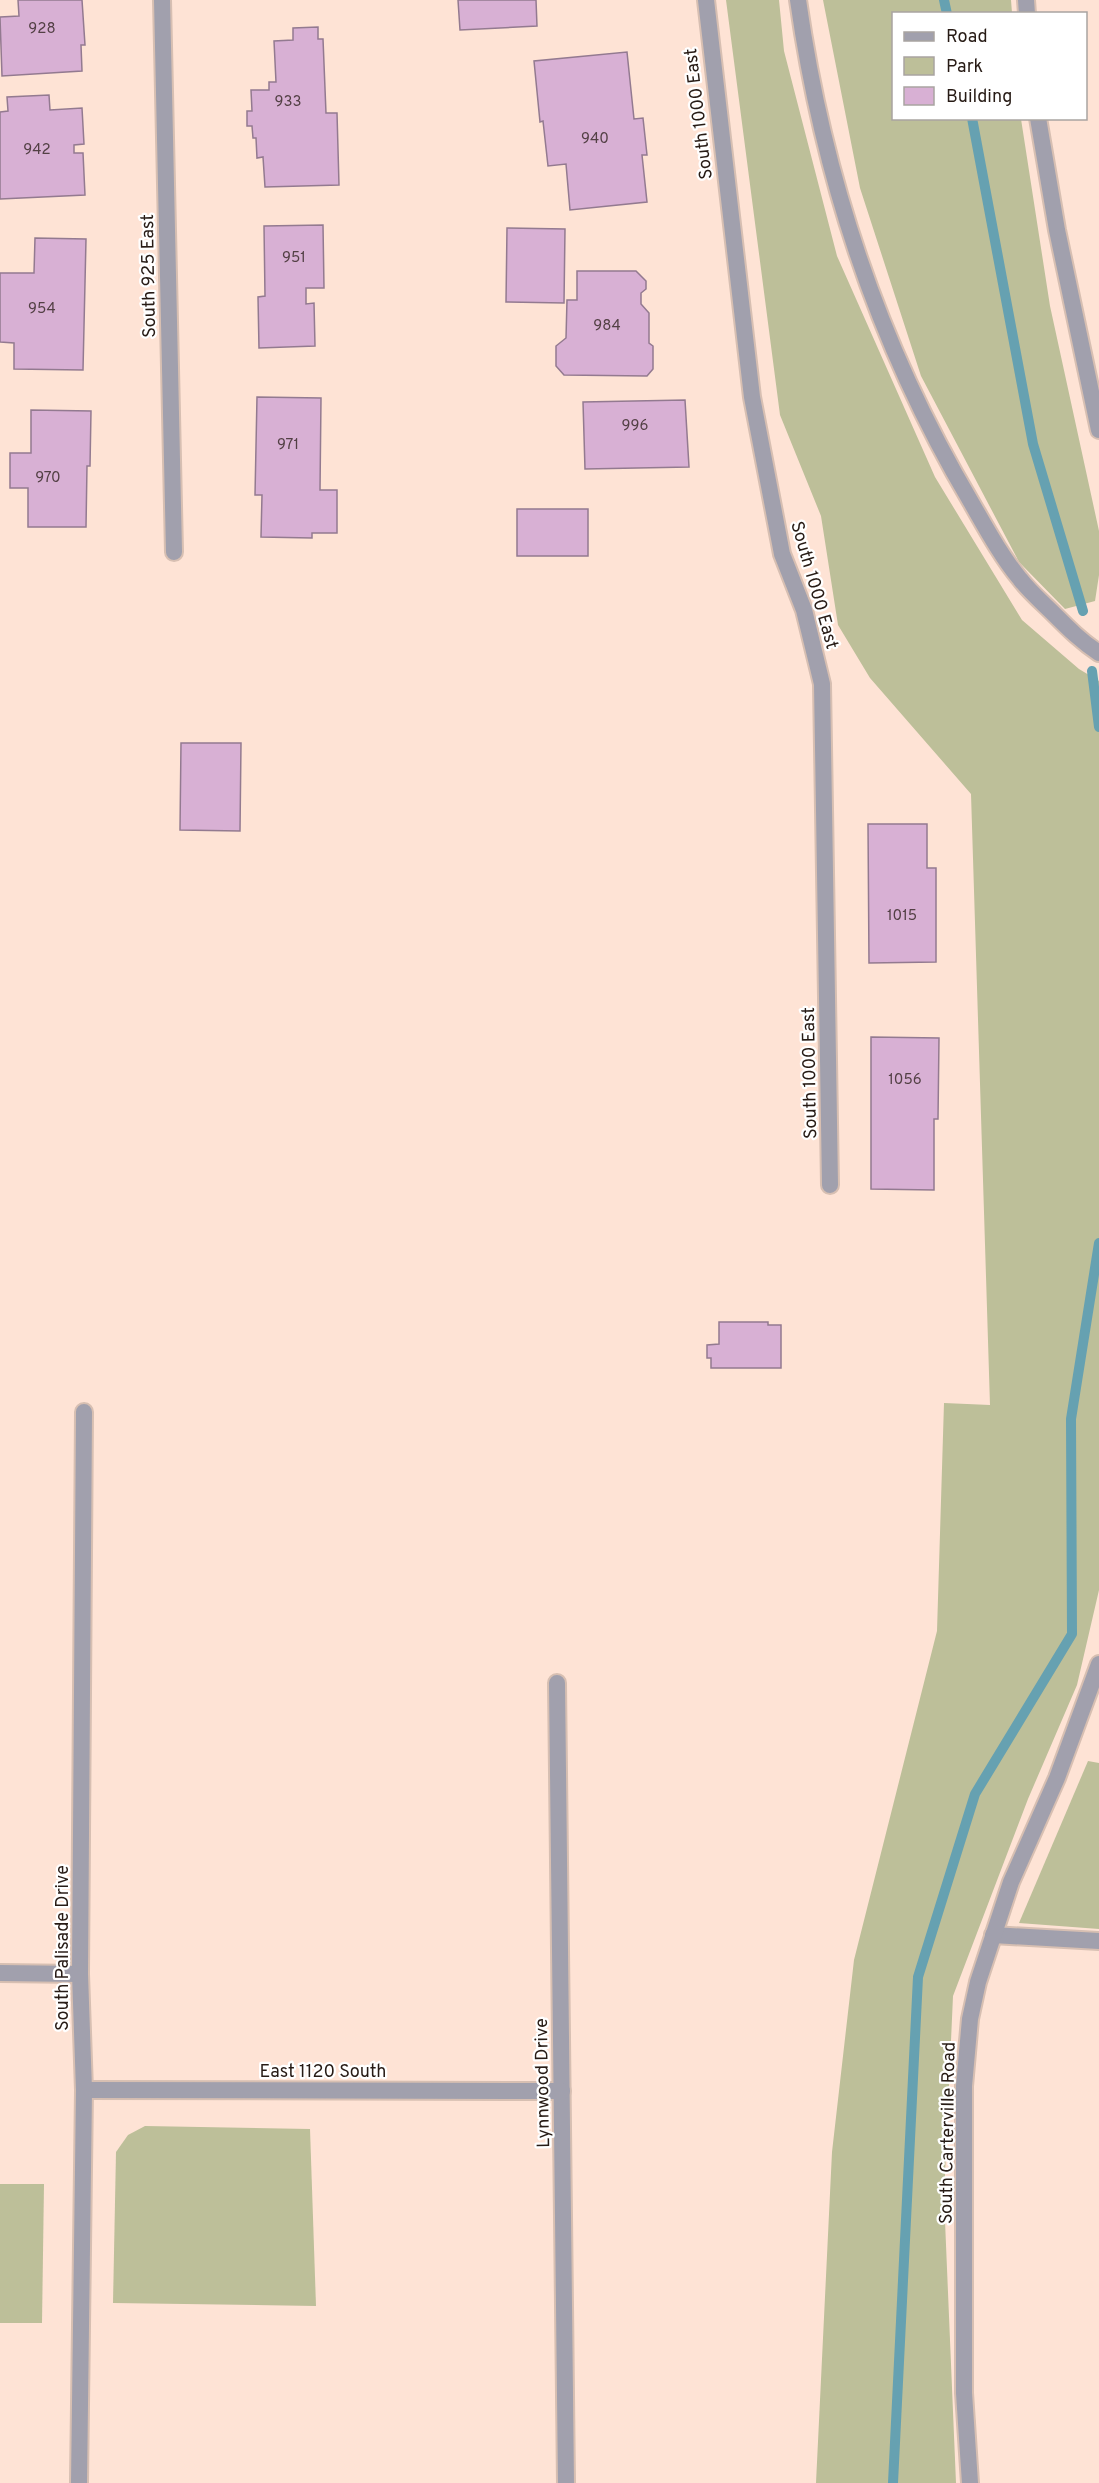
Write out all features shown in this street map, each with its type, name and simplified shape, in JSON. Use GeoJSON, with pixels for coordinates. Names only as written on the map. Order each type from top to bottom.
{"type":"FeatureCollection","features":[{"type":"Feature","properties":{"kind":"street","name":"South 925 East"},"geometry":{"type":"LineString","coordinates":[[162,0],[174,552]]}},
{"type":"Feature","properties":{"kind":"street","name":"South 1000 East"},"geometry":{"type":"LineString","coordinates":[[706,0],[752,397],[782,554],[804,610],[822,684],[830,1185]]}},
{"type":"Feature","properties":{"kind":"street"},"geometry":{"type":"LineString","coordinates":[[798,0],[808,67],[828,158],[873,300],[914,396],[953,471],[1019,579],[1083,643],[1099,653]]}},
{"type":"Feature","properties":{"kind":"street"},"geometry":{"type":"LineString","coordinates":[[1038,120],[1057,230],[1099,430]]}},
{"type":"Feature","properties":{"kind":"street","name":"South Palisade Drive"},"geometry":{"type":"LineString","coordinates":[[79,2483],[84,2090],[80,1974],[84,1412]]}},
{"type":"Feature","properties":{"kind":"street","name":"South Carterville Road"},"geometry":{"type":"LineString","coordinates":[[970,2483],[964,2393],[964,2086],[970,2019],[978,1982],[1011,1882],[1057,1778],[1099,1664]]}},
{"type":"Feature","properties":{"kind":"street","name":"Lynnwood Drive"},"geometry":{"type":"LineString","coordinates":[[557,1683],[566,2483]]}},
{"type":"Feature","properties":{"kind":"street"},"geometry":{"type":"LineString","coordinates":[[993,1935],[1099,1941]]}},
{"type":"Feature","properties":{"kind":"street"},"geometry":{"type":"LineString","coordinates":[[0,1974],[80,1974]]}},
{"type":"Feature","properties":{"kind":"street","name":"East 1120 South"},"geometry":{"type":"LineString","coordinates":[[84,2090],[562,2091]]}},
{"type":"Feature","properties":{"kind":"green space"},"geometry":{"type":"Polygon","coordinates":[[[726,0],[779,0],[784,51],[837,256],[935,477],[1022,620],[1079,669],[1099,681],[1099,1590],[1077,1685],[1028,1799],[953,1996],[944,2197],[956,2483],[816,2483],[832,2152],[854,1960],[937,1631],[944,1403],[990,1405],[971,794],[870,678],[838,625],[821,516],[780,415],[726,0]]]}},
{"type":"Feature","properties":{"kind":"green space"},"geometry":{"type":"Polygon","coordinates":[[[823,0],[1011,0],[1012,12],[892,12],[892,120],[1021,120],[1050,306],[1099,531],[1099,575],[1095,601],[1065,609],[1019,562],[921,376],[860,188],[823,0]]]}},
{"type":"Feature","properties":{"kind":"green space"},"geometry":{"type":"Polygon","coordinates":[[[1088,1761],[1099,1763],[1099,1929],[1019,1923],[1088,1761]]]}},
{"type":"Feature","properties":{"kind":"green space"},"geometry":{"type":"Polygon","coordinates":[[[145,2126],[310,2129],[316,2306],[113,2303],[116,2152],[128,2135],[145,2126]]]}},
{"type":"Feature","properties":{"kind":"green space"},"geometry":{"type":"Polygon","coordinates":[[[0,2184],[44,2184],[42,2323],[0,2323],[0,2184]]]}},
{"type":"Feature","properties":{"kind":"building"},"geometry":{"type":"Polygon","coordinates":[[[18,0],[82,0],[85,45],[81,45],[82,71],[2,76],[0,17],[19,16],[18,0]]]}},
{"type":"Feature","properties":{"kind":"building"},"geometry":{"type":"Polygon","coordinates":[[[458,0],[536,0],[537,26],[460,30],[458,0]]]}},
{"type":"Feature","properties":{"kind":"building"},"geometry":{"type":"Polygon","coordinates":[[[318,27],[318,39],[323,39],[326,113],[337,113],[339,185],[265,187],[263,157],[257,158],[256,138],[253,138],[252,126],[247,126],[247,111],[252,111],[251,90],[269,90],[269,82],[276,82],[274,41],[293,40],[293,28],[318,27]]]}},
{"type":"Feature","properties":{"kind":"building"},"geometry":{"type":"Polygon","coordinates":[[[627,52],[634,119],[643,118],[647,155],[642,155],[647,202],[570,210],[566,164],[548,166],[543,121],[540,122],[534,61],[627,52]]]}},
{"type":"Feature","properties":{"kind":"building"},"geometry":{"type":"Polygon","coordinates":[[[49,95],[50,110],[82,108],[84,144],[74,145],[74,153],[83,153],[85,195],[0,199],[0,112],[8,111],[7,97],[49,95]]]}},
{"type":"Feature","properties":{"kind":"building"},"geometry":{"type":"Polygon","coordinates":[[[323,225],[324,288],[306,288],[306,304],[314,303],[315,346],[259,348],[258,297],[265,296],[264,226],[323,225]]]}},
{"type":"Feature","properties":{"kind":"building"},"geometry":{"type":"Polygon","coordinates":[[[507,228],[565,229],[564,303],[506,302],[507,228]]]}},
{"type":"Feature","properties":{"kind":"building"},"geometry":{"type":"Polygon","coordinates":[[[35,238],[86,239],[83,370],[14,369],[14,343],[0,342],[0,273],[34,273],[35,238]]]}},
{"type":"Feature","properties":{"kind":"building"},"geometry":{"type":"Polygon","coordinates":[[[577,271],[636,271],[646,281],[646,289],[641,293],[641,304],[649,313],[649,343],[653,346],[653,369],[647,376],[564,375],[556,366],[556,346],[566,338],[567,300],[577,300],[577,271]]]}},
{"type":"Feature","properties":{"kind":"building"},"geometry":{"type":"Polygon","coordinates":[[[257,397],[321,398],[320,490],[337,490],[337,533],[312,533],[312,538],[261,537],[262,495],[255,495],[257,397]]]}},
{"type":"Feature","properties":{"kind":"building"},"geometry":{"type":"Polygon","coordinates":[[[685,400],[689,467],[585,469],[583,402],[685,400]]]}},
{"type":"Feature","properties":{"kind":"building"},"geometry":{"type":"Polygon","coordinates":[[[31,410],[91,411],[86,527],[28,527],[28,488],[10,488],[10,453],[31,453],[31,410]]]}},
{"type":"Feature","properties":{"kind":"building"},"geometry":{"type":"Polygon","coordinates":[[[517,509],[588,509],[588,556],[517,556],[517,509]]]}},
{"type":"Feature","properties":{"kind":"building"},"geometry":{"type":"Polygon","coordinates":[[[181,743],[241,743],[240,831],[180,830],[181,743]]]}},
{"type":"Feature","properties":{"kind":"building"},"geometry":{"type":"Polygon","coordinates":[[[868,824],[927,824],[927,868],[936,868],[936,962],[869,963],[868,824]]]}},
{"type":"Feature","properties":{"kind":"building"},"geometry":{"type":"Polygon","coordinates":[[[871,1037],[939,1038],[938,1119],[934,1119],[934,1190],[871,1189],[871,1037]]]}},
{"type":"Feature","properties":{"kind":"building"},"geometry":{"type":"Polygon","coordinates":[[[719,1322],[768,1322],[768,1325],[781,1325],[781,1368],[711,1368],[711,1358],[707,1358],[707,1345],[719,1344],[719,1322]]]}},
{"type":"Feature","properties":{"kind":"waterway"},"geometry":{"type":"LineString","coordinates":[[944,0],[947,12]]}},
{"type":"Feature","properties":{"kind":"waterway"},"geometry":{"type":"LineString","coordinates":[[972,120],[1033,444],[1083,611]]}},
{"type":"Feature","properties":{"kind":"waterway"},"geometry":{"type":"LineString","coordinates":[[1092,671],[1099,727]]}},
{"type":"Feature","properties":{"kind":"waterway"},"geometry":{"type":"LineString","coordinates":[[893,2483],[918,1977],[975,1794],[1072,1634],[1071,1419],[1099,1243]]}}]}
